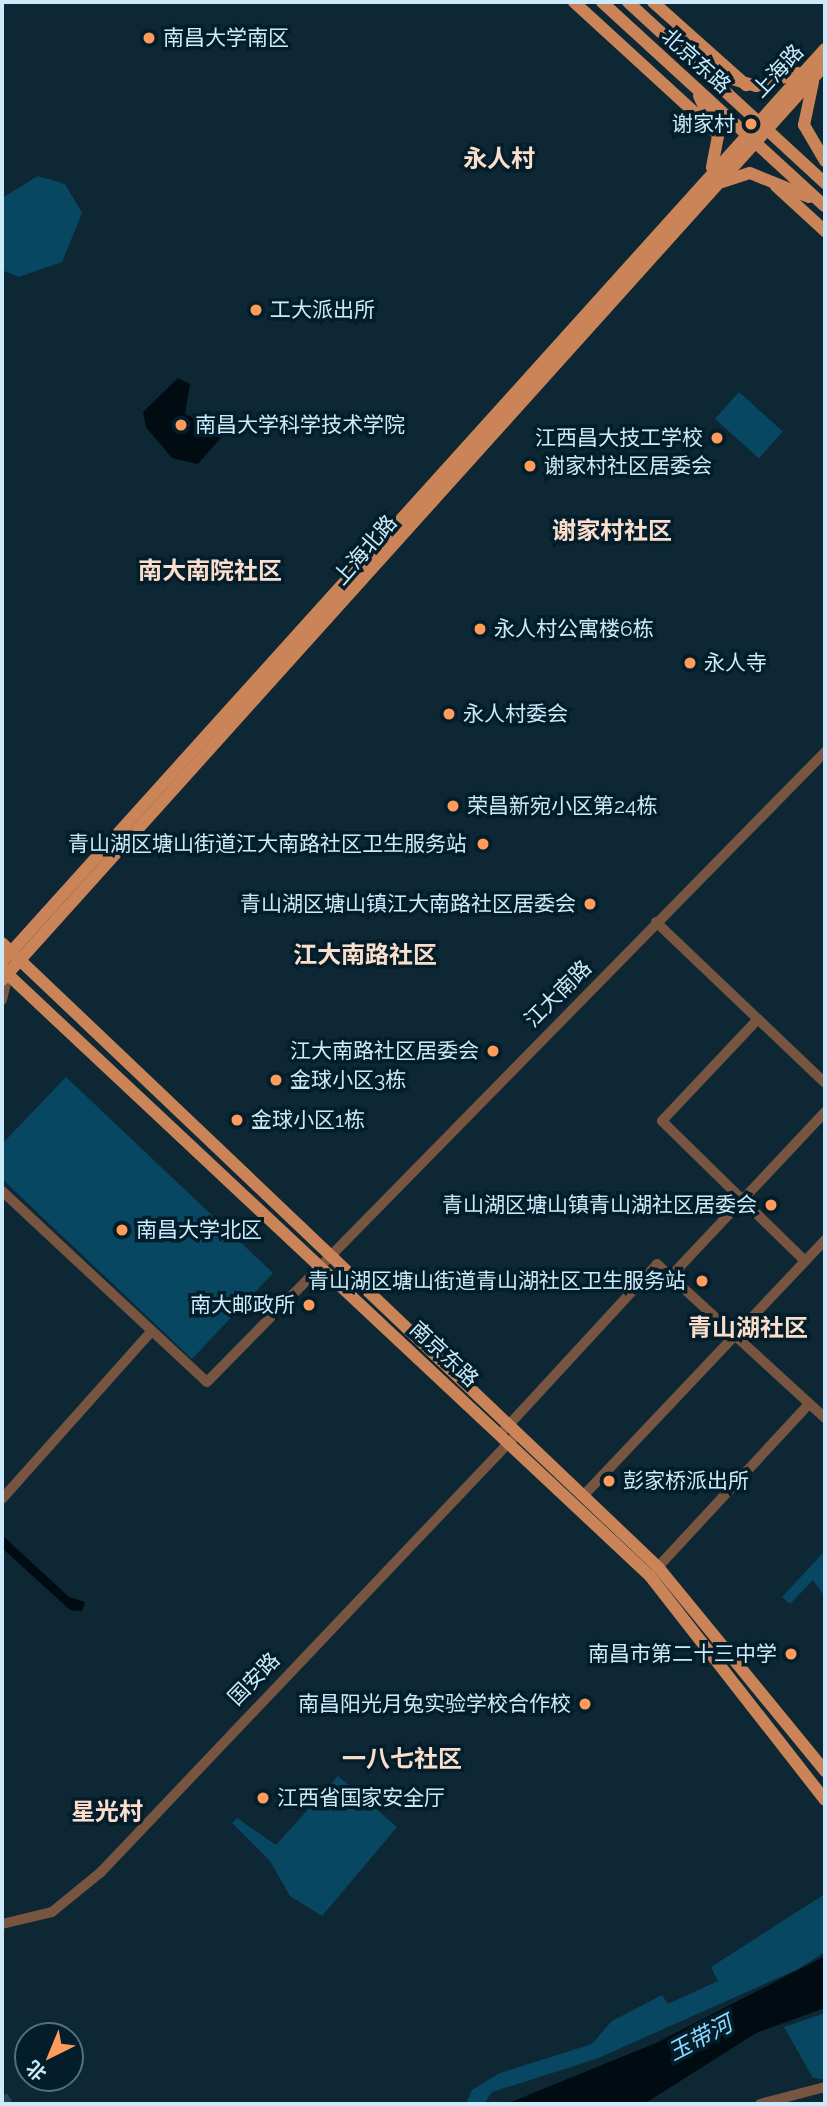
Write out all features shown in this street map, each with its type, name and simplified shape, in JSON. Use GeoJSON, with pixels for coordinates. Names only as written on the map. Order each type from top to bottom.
{"type":"FeatureCollection","features":[{"type":"Feature","properties":{"kind":"main road","name":"北京东路"},"geometry":{"type":"LineString","coordinates":[[575,2],[716,132]]}},
{"type":"Feature","properties":{"kind":"main road","name":"北京东路"},"geometry":{"type":"LineString","coordinates":[[602,2],[823,204]]}},
{"type":"Feature","properties":{"kind":"main road","name":"北京东路"},"geometry":{"type":"LineString","coordinates":[[628,2],[825,183]]}},
{"type":"Feature","properties":{"kind":"main road","name":"北京东路"},"geometry":{"type":"LineString","coordinates":[[653,2],[746,85]]}},
{"type":"Feature","properties":{"kind":"main road","name":"上海路"},"geometry":{"type":"LineString","coordinates":[[750,137],[811,71],[825,49]]}},
{"type":"Feature","properties":{"kind":"main road","name":"上海路"},"geometry":{"type":"LineString","coordinates":[[811,71],[825,65]]}},
{"type":"Feature","properties":{"kind":"main road"},"geometry":{"type":"LineString","coordinates":[[699,67],[746,85],[778,83],[811,71],[804,125],[825,161]]}},
{"type":"Feature","properties":{"kind":"main road"},"geometry":{"type":"LineString","coordinates":[[695,86],[716,132],[710,173]]}},
{"type":"Feature","properties":{"kind":"main road","name":"上海北路"},"geometry":{"type":"LineString","coordinates":[[3,971],[11,952],[710,173],[750,137]]}},
{"type":"Feature","properties":{"kind":"main road","name":"上海北路"},"geometry":{"type":"LineString","coordinates":[[11,952],[710,190],[750,137]]}},
{"type":"Feature","properties":{"kind":"main road"},"geometry":{"type":"LineString","coordinates":[[710,190],[742,173],[768,178],[823,204]]}},
{"type":"Feature","properties":{"kind":"main road"},"geometry":{"type":"LineString","coordinates":[[768,178],[825,231]]}},
{"type":"Feature","properties":{"kind":"main road","name":"南京东路"},"geometry":{"type":"LineString","coordinates":[[11,952],[328,1253],[650,1576],[825,1800]]}},
{"type":"Feature","properties":{"kind":"main road","name":"南京东路"},"geometry":{"type":"LineString","coordinates":[[3,971],[318,1263],[509,1434],[584,1495],[658,1567],[825,1771]]}},
{"type":"Feature","properties":{"kind":"street","name":"江大南路"},"geometry":{"type":"LineString","coordinates":[[151,1332],[207,1382],[318,1263],[825,752]]}},
{"type":"Feature","properties":{"kind":"street"},"geometry":{"type":"LineString","coordinates":[[656,922],[825,1083]]}},
{"type":"Feature","properties":{"kind":"street"},"geometry":{"type":"LineString","coordinates":[[2,1000],[3,971]]}},
{"type":"Feature","properties":{"kind":"street"},"geometry":{"type":"LineString","coordinates":[[758,1019],[662,1121],[805,1261]]}},
{"type":"Feature","properties":{"kind":"street"},"geometry":{"type":"LineString","coordinates":[[658,1567],[819,1409],[670,1276],[825,1112]]}},
{"type":"Feature","properties":{"kind":"street"},"geometry":{"type":"LineString","coordinates":[[2,1191],[151,1332],[2,1499]]}},
{"type":"Feature","properties":{"kind":"street"},"geometry":{"type":"LineString","coordinates":[[584,1495],[825,1240]]}},
{"type":"Feature","properties":{"kind":"street","name":"国安路"},"geometry":{"type":"LineString","coordinates":[[2,1924],[52,1912],[101,1872],[509,1434],[657,1264],[670,1276]]}},
{"type":"Feature","properties":{"kind":"street"},"geometry":{"type":"LineString","coordinates":[[760,2104],[825,2087]]}},
{"type":"Feature","properties":{"kind":"shaded area"},"geometry":{"type":"Polygon","coordinates":[[[38,176],[65,184],[82,213],[62,262],[19,277],[2,270],[2,198],[38,176]]]}},
{"type":"Feature","properties":{"kind":"shaded area"},"geometry":{"type":"Polygon","coordinates":[[[739,392],[783,431],[759,458],[715,419],[739,392]]]}},
{"type":"Feature","properties":{"kind":"shaded area"},"geometry":{"type":"Polygon","coordinates":[[[66,1077],[273,1273],[192,1359],[2,1179],[2,1144],[66,1077]]]}},
{"type":"Feature","properties":{"kind":"shaded area"},"geometry":{"type":"Polygon","coordinates":[[[825,1551],[825,1597],[813,1580],[790,1604],[782,1597],[825,1551]]]}},
{"type":"Feature","properties":{"kind":"shaded area"},"geometry":{"type":"Polygon","coordinates":[[[338,1776],[397,1827],[322,1916],[290,1896],[270,1861],[232,1823],[237,1818],[276,1845],[338,1776]]]}},
{"type":"Feature","properties":{"kind":"shaded area"},"geometry":{"type":"Polygon","coordinates":[[[825,1894],[825,1952],[798,1969],[596,2059],[492,2092],[484,2104],[466,2104],[472,2090],[500,2073],[592,2044],[612,2021],[662,1995],[668,2004],[718,1981],[711,1967],[825,1894]]]}},
{"type":"Feature","properties":{"kind":"shaded area"},"geometry":{"type":"Polygon","coordinates":[[[825,2013],[825,2079],[813,2078],[784,2027],[825,2013]]]}},
{"type":"Feature","properties":{"kind":"water"},"geometry":{"type":"Polygon","coordinates":[[[178,378],[190,384],[185,414],[225,433],[198,464],[172,458],[146,427],[143,412],[178,378]]]}},
{"type":"Feature","properties":{"kind":"water"},"geometry":{"type":"Polygon","coordinates":[[[2,1535],[69,1597],[85,1602],[82,1611],[70,1610],[2,1548],[2,1535]]]}},
{"type":"Feature","properties":{"kind":"water","name":"玉带河"},"geometry":{"type":"Polygon","coordinates":[[[825,1956],[825,2008],[756,2033],[644,2104],[506,2104],[656,2043],[825,1956]]]}},
{"type":"Feature","properties":{"kind":"tunnel"},"geometry":{"type":"LineString","coordinates":[[2,2097],[7,2104]]}},
{"type":"Feature","properties":{"kind":"place","name":"南昌大学南区"},"geometry":{"type":"Point","coordinates":[149,38]}},
{"type":"Feature","properties":{"kind":"place","name":"谢家村"},"geometry":{"type":"Point","coordinates":[751,124]}},
{"type":"Feature","properties":{"kind":"place","name":"工大派出所"},"geometry":{"type":"Point","coordinates":[256,310]}},
{"type":"Feature","properties":{"kind":"place","name":"南昌大学科学技术学院"},"geometry":{"type":"Point","coordinates":[181,425]}},
{"type":"Feature","properties":{"kind":"place","name":"江西昌大技工学校"},"geometry":{"type":"Point","coordinates":[717,438]}},
{"type":"Feature","properties":{"kind":"place","name":"谢家村社区居委会"},"geometry":{"type":"Point","coordinates":[530,466]}},
{"type":"Feature","properties":{"kind":"place","name":"永人村公寓楼6栋"},"geometry":{"type":"Point","coordinates":[480,629]}},
{"type":"Feature","properties":{"kind":"place","name":"永人寺"},"geometry":{"type":"Point","coordinates":[690,663]}},
{"type":"Feature","properties":{"kind":"place","name":"永人村委会"},"geometry":{"type":"Point","coordinates":[449,714]}},
{"type":"Feature","properties":{"kind":"place","name":"荣昌新宛小区第24栋"},"geometry":{"type":"Point","coordinates":[453,806]}},
{"type":"Feature","properties":{"kind":"place","name":"青山湖区塘山街道江大南路社区卫生服务站"},"geometry":{"type":"Point","coordinates":[483,844]}},
{"type":"Feature","properties":{"kind":"place","name":"青山湖区塘山镇江大南路社区居委会"},"geometry":{"type":"Point","coordinates":[590,904]}},
{"type":"Feature","properties":{"kind":"place","name":"江大南路社区居委会"},"geometry":{"type":"Point","coordinates":[493,1051]}},
{"type":"Feature","properties":{"kind":"place","name":"金球小区3栋"},"geometry":{"type":"Point","coordinates":[276,1080]}},
{"type":"Feature","properties":{"kind":"place","name":"金球小区1栋"},"geometry":{"type":"Point","coordinates":[237,1120]}},
{"type":"Feature","properties":{"kind":"place","name":"青山湖区塘山镇青山湖社区居委会"},"geometry":{"type":"Point","coordinates":[771,1205]}},
{"type":"Feature","properties":{"kind":"place","name":"南昌大学北区"},"geometry":{"type":"Point","coordinates":[122,1230]}},
{"type":"Feature","properties":{"kind":"place","name":"青山湖区塘山街道青山湖社区卫生服务站"},"geometry":{"type":"Point","coordinates":[702,1281]}},
{"type":"Feature","properties":{"kind":"place","name":"南大邮政所"},"geometry":{"type":"Point","coordinates":[309,1305]}},
{"type":"Feature","properties":{"kind":"place","name":"彭家桥派出所"},"geometry":{"type":"Point","coordinates":[609,1481]}},
{"type":"Feature","properties":{"kind":"place","name":"南昌市第二十三中学"},"geometry":{"type":"Point","coordinates":[791,1654]}},
{"type":"Feature","properties":{"kind":"place","name":"南昌阳光月兔实验学校合作校"},"geometry":{"type":"Point","coordinates":[585,1704]}},
{"type":"Feature","properties":{"kind":"place","name":"江西省国家安全厅"},"geometry":{"type":"Point","coordinates":[263,1798]}},
{"type":"Feature","properties":{"kind":"district","name":"永人村"},"geometry":{"type":"Point","coordinates":[499,159]}},
{"type":"Feature","properties":{"kind":"district","name":"谢家村社区"},"geometry":{"type":"Point","coordinates":[612,531]}},
{"type":"Feature","properties":{"kind":"district","name":"南大南院社区"},"geometry":{"type":"Point","coordinates":[210,571]}},
{"type":"Feature","properties":{"kind":"district","name":"江大南路社区"},"geometry":{"type":"Point","coordinates":[365,955]}},
{"type":"Feature","properties":{"kind":"district","name":"青山湖社区"},"geometry":{"type":"Point","coordinates":[748,1328]}},
{"type":"Feature","properties":{"kind":"district","name":"一八七社区"},"geometry":{"type":"Point","coordinates":[402,1759]}},
{"type":"Feature","properties":{"kind":"district","name":"星光村"},"geometry":{"type":"Point","coordinates":[107,1812]}}]}
